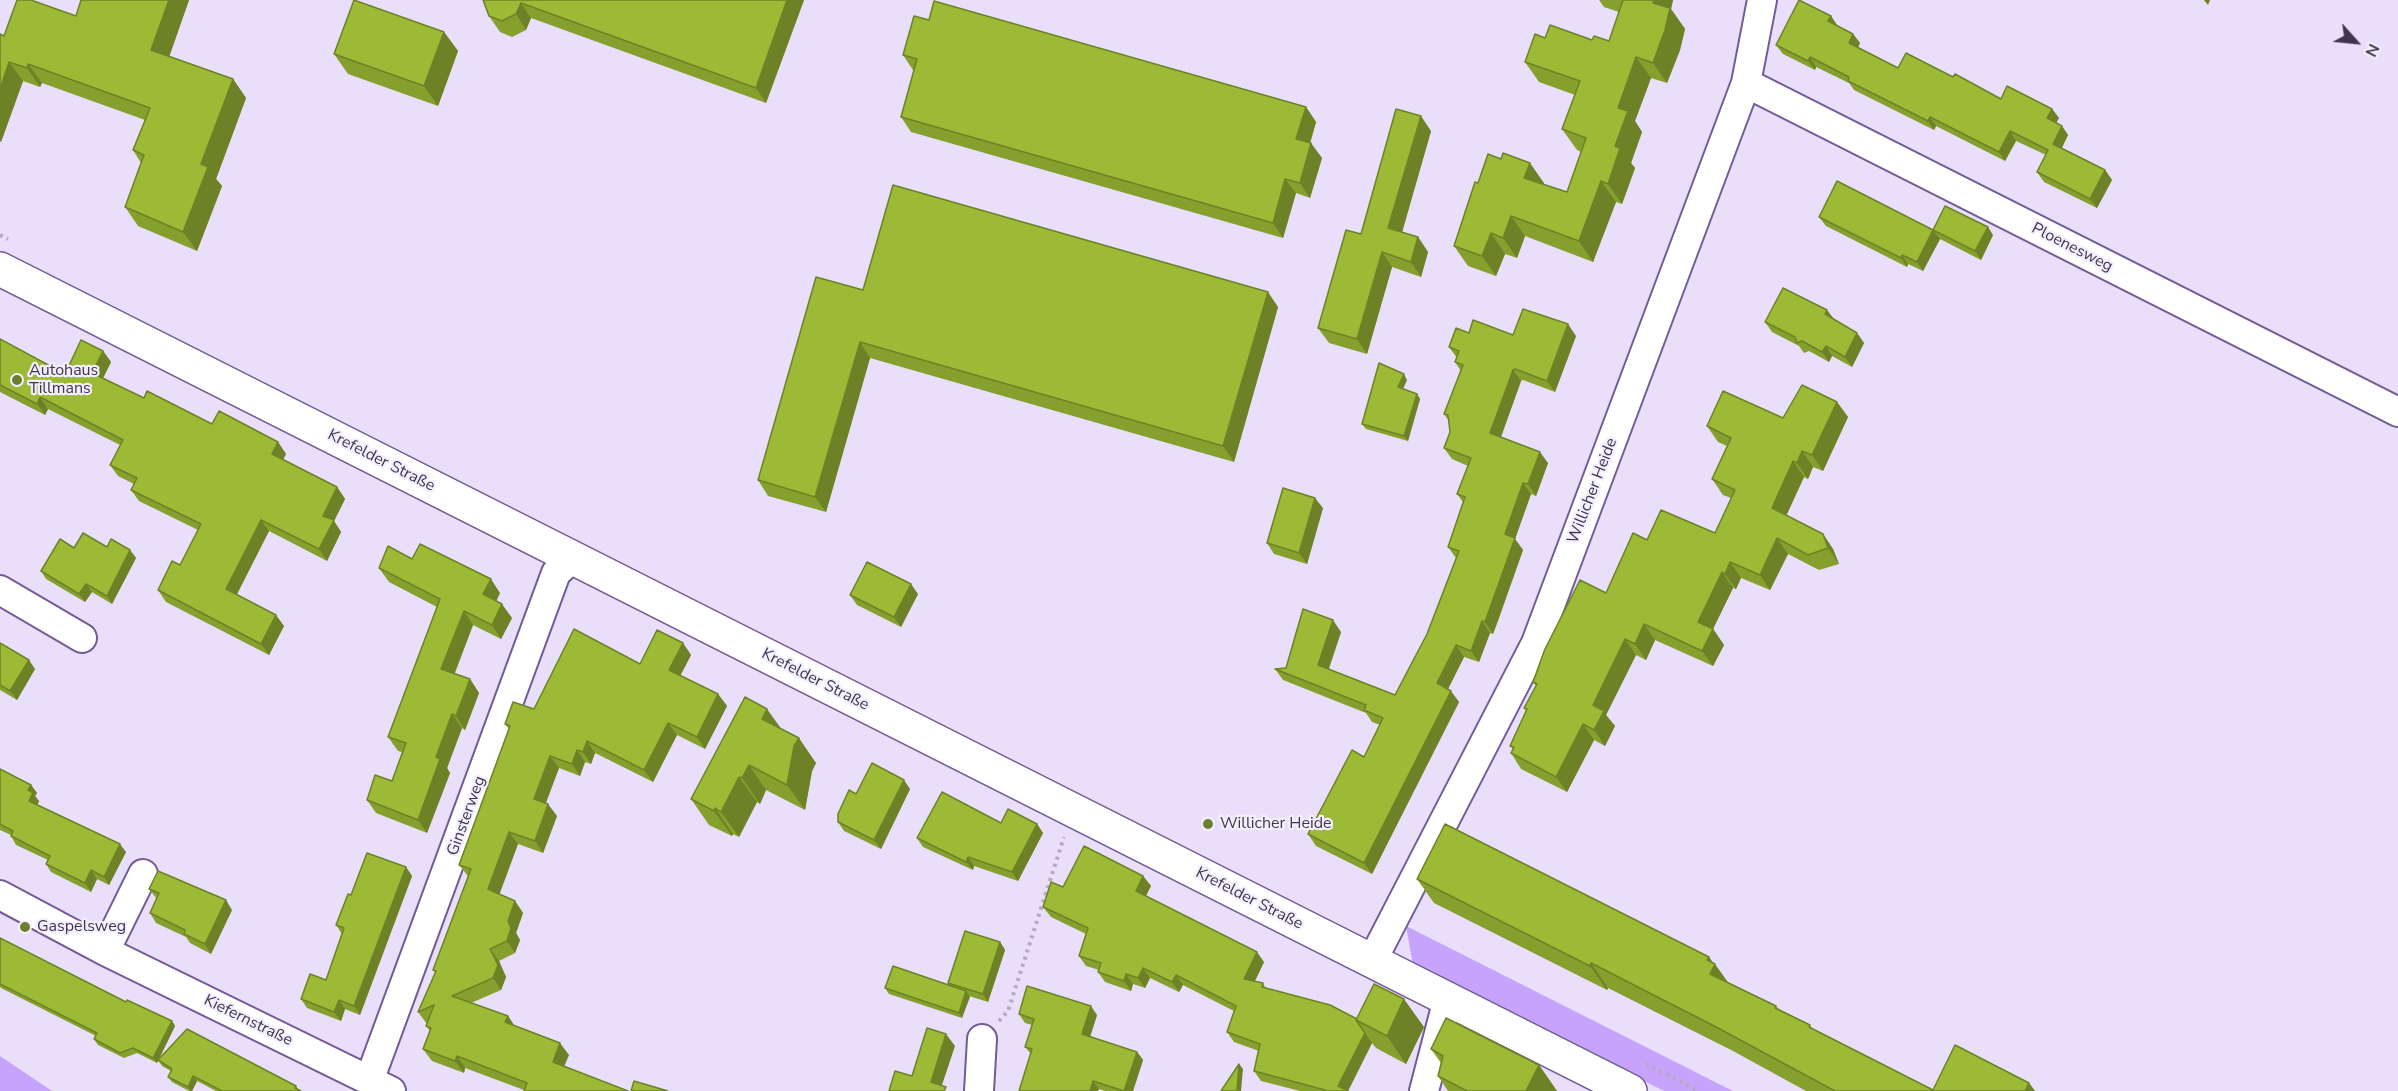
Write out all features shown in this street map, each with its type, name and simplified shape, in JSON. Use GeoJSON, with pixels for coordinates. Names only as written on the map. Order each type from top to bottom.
{"type":"FeatureCollection","features":[{"type":"Feature","properties":{"kind":"main road","name":"Krefelder Straße"},"geometry":{"type":"LineString","coordinates":[[0,269],[1630,1091]]}},
{"type":"Feature","properties":{"kind":"street","name":"Willicher Heide"},"geometry":{"type":"LineString","coordinates":[[1372,961],[1536,643],[1746,83],[1762,0]]}},
{"type":"Feature","properties":{"kind":"street","name":"Ploenesweg"},"geometry":{"type":"LineString","coordinates":[[1746,83],[2398,412]]}},
{"type":"Feature","properties":{"kind":"street","name":"Ginsterweg"},"geometry":{"type":"LineString","coordinates":[[380,1086],[556,573],[573,557]]}},
{"type":"Feature","properties":{"kind":"street"},"geometry":{"type":"LineString","coordinates":[[0,590],[82,638]]}},
{"type":"Feature","properties":{"kind":"street"},"geometry":{"type":"LineString","coordinates":[[105,951],[143,874]]}},
{"type":"Feature","properties":{"kind":"street","name":"Kiefernstraße"},"geometry":{"type":"LineString","coordinates":[[0,895],[105,951],[380,1086]]}},
{"type":"Feature","properties":{"kind":"street"},"geometry":{"type":"LineString","coordinates":[[1424,1091],[1448,999]]}},
{"type":"Feature","properties":{"kind":"street"},"geometry":{"type":"LineString","coordinates":[[979,1091],[982,1039]]}},
{"type":"Feature","properties":{"kind":"path"},"geometry":{"type":"LineString","coordinates":[[982,1039],[1008,1011],[1072,810]]}},
{"type":"Feature","properties":{"kind":"shaded area"},"geometry":{"type":"Polygon","coordinates":[[[1406,926],[1733,1091],[1664,1091],[1413,965],[1406,926]]]}},
{"type":"Feature","properties":{"kind":"shaded area"},"geometry":{"type":"Polygon","coordinates":[[[0,1056],[52,1091],[0,1091],[0,1056]]]}},
{"type":"Feature","properties":{"kind":"building"},"geometry":{"type":"Polygon","coordinates":[[[17,0],[31,0],[76,16],[81,0],[169,0],[151,50],[233,79],[201,164],[208,167],[183,232],[125,207],[144,155],[133,150],[150,108],[28,64],[27,68],[9,62],[0,89],[0,34],[4,36],[17,0]]]}},
{"type":"Feature","properties":{"kind":"building"},"geometry":{"type":"Polygon","coordinates":[[[354,0],[444,32],[424,86],[334,54],[354,0]]]}},
{"type":"Feature","properties":{"kind":"building"},"geometry":{"type":"Polygon","coordinates":[[[483,0],[787,0],[756,88],[521,3],[516,14],[502,21],[489,16],[483,0]]]}},
{"type":"Feature","properties":{"kind":"building"},"geometry":{"type":"Polygon","coordinates":[[[1623,0],[1654,0],[1653,3],[1670,8],[1653,63],[1636,57],[1618,108],[1628,111],[1615,146],[1620,148],[1608,184],[1601,181],[1579,241],[1511,216],[1503,238],[1491,233],[1482,256],[1454,246],[1475,182],[1478,183],[1488,154],[1501,159],[1503,153],[1530,163],[1524,178],[1567,192],[1586,138],[1562,129],[1580,81],[1525,62],[1535,34],[1545,38],[1550,25],[1592,40],[1594,36],[1609,41],[1623,0]]]}},
{"type":"Feature","properties":{"kind":"building"},"geometry":{"type":"Polygon","coordinates":[[[1799,0],[1831,16],[1828,21],[1853,34],[1849,43],[1898,68],[1906,53],[1953,77],[1955,74],[2001,99],[2007,86],[2052,109],[2047,118],[2062,126],[2053,144],[2105,170],[2090,199],[2037,172],[2048,150],[2010,131],[1999,152],[1930,117],[1928,121],[1848,81],[1849,77],[1810,57],[1808,61],[1776,45],[1799,0]]]}},
{"type":"Feature","properties":{"kind":"building"},"geometry":{"type":"Polygon","coordinates":[[[934,1],[1306,107],[1296,139],[1311,143],[1300,183],[1285,179],[1273,223],[901,117],[917,59],[903,55],[914,16],[929,20],[934,1]]]}},
{"type":"Feature","properties":{"kind":"building"},"geometry":{"type":"Polygon","coordinates":[[[1396,109],[1421,116],[1388,228],[1418,237],[1411,262],[1382,252],[1357,339],[1318,328],[1346,230],[1361,234],[1396,109]]]}},
{"type":"Feature","properties":{"kind":"building"},"geometry":{"type":"Polygon","coordinates":[[[1837,181],[1933,230],[1917,262],[1902,255],[1901,258],[1819,217],[1837,181]]]}},
{"type":"Feature","properties":{"kind":"building"},"geometry":{"type":"Polygon","coordinates":[[[893,185],[1268,292],[1223,446],[860,342],[815,497],[758,480],[816,277],[863,290],[893,185]]]}},
{"type":"Feature","properties":{"kind":"building"},"geometry":{"type":"Polygon","coordinates":[[[1945,206],[1988,227],[1975,251],[1933,230],[1945,206]]]}},
{"type":"Feature","properties":{"kind":"building"},"geometry":{"type":"Polygon","coordinates":[[[1783,288],[1827,310],[1825,314],[1857,333],[1845,357],[1826,346],[1822,352],[1802,341],[1797,343],[1795,337],[1765,322],[1783,288]]]}},
{"type":"Feature","properties":{"kind":"building"},"geometry":{"type":"Polygon","coordinates":[[[1523,309],[1568,324],[1547,381],[1513,370],[1490,433],[1540,452],[1528,484],[1523,483],[1505,534],[1515,538],[1485,622],[1482,621],[1471,651],[1456,645],[1437,683],[1451,691],[1364,863],[1308,834],[1352,750],[1364,757],[1383,718],[1364,710],[1366,705],[1275,669],[1286,668],[1303,609],[1333,620],[1318,665],[1395,695],[1427,634],[1459,551],[1448,547],[1465,497],[1457,494],[1471,458],[1444,448],[1450,432],[1448,415],[1444,414],[1463,365],[1455,362],[1459,351],[1449,347],[1456,328],[1469,333],[1473,320],[1513,335],[1523,309]]]}},
{"type":"Feature","properties":{"kind":"building"},"geometry":{"type":"Polygon","coordinates":[[[0,339],[65,374],[81,340],[103,351],[92,373],[144,398],[147,391],[212,424],[219,411],[278,442],[272,454],[337,487],[323,516],[334,520],[319,549],[261,520],[226,589],[276,615],[261,644],[158,590],[172,561],[180,565],[201,524],[131,490],[137,478],[110,465],[123,440],[40,397],[37,404],[0,385],[0,339]]]}},
{"type":"Feature","properties":{"kind":"building"},"geometry":{"type":"Polygon","coordinates":[[[1379,363],[1404,374],[1398,387],[1417,394],[1404,436],[1362,424],[1379,363]]]}},
{"type":"Feature","properties":{"kind":"building"},"geometry":{"type":"Polygon","coordinates":[[[1802,385],[1837,402],[1812,455],[1802,451],[1797,463],[1793,461],[1772,508],[1823,534],[1828,548],[1808,555],[1777,538],[1760,575],[1730,562],[1725,574],[1722,572],[1698,622],[1713,629],[1702,651],[1644,624],[1635,644],[1625,639],[1593,705],[1604,711],[1594,730],[1583,724],[1556,777],[1511,753],[1514,747],[1510,746],[1527,709],[1524,708],[1537,684],[1533,682],[1545,649],[1580,580],[1606,593],[1633,533],[1647,540],[1661,510],[1715,533],[1735,490],[1712,479],[1731,438],[1707,426],[1723,391],[1783,418],[1802,385]]]}},
{"type":"Feature","properties":{"kind":"building"},"geometry":{"type":"Polygon","coordinates":[[[1283,488],[1315,498],[1299,553],[1267,543],[1283,488]]]}},
{"type":"Feature","properties":{"kind":"building"},"geometry":{"type":"Polygon","coordinates":[[[83,533],[107,547],[111,539],[130,550],[107,596],[86,584],[79,594],[41,571],[60,539],[74,548],[83,533]]]}},
{"type":"Feature","properties":{"kind":"building"},"geometry":{"type":"Polygon","coordinates":[[[420,544],[491,579],[483,594],[502,604],[492,625],[464,611],[441,669],[470,679],[456,716],[452,714],[436,757],[440,759],[418,820],[367,800],[375,775],[392,781],[406,743],[388,737],[440,599],[379,568],[388,546],[412,559],[420,544]]]}},
{"type":"Feature","properties":{"kind":"building"},"geometry":{"type":"Polygon","coordinates":[[[867,562],[911,584],[894,617],[850,595],[867,562]]]}},
{"type":"Feature","properties":{"kind":"building"},"geometry":{"type":"Polygon","coordinates":[[[574,629],[640,664],[657,630],[683,643],[669,670],[718,694],[697,737],[668,723],[644,770],[587,741],[583,752],[577,750],[572,764],[550,756],[534,799],[548,804],[535,841],[509,832],[488,889],[515,901],[508,921],[511,928],[507,941],[490,949],[498,965],[493,978],[452,996],[508,1016],[505,1022],[560,1043],[553,1062],[628,1091],[524,1091],[527,1083],[457,1056],[455,1061],[423,1049],[431,1028],[426,1026],[434,1005],[418,1012],[436,971],[433,970],[471,869],[459,865],[510,726],[505,724],[513,702],[534,709],[574,629]]]}},
{"type":"Feature","properties":{"kind":"building"},"geometry":{"type":"Polygon","coordinates":[[[0,643],[29,660],[10,691],[0,685],[0,643]]]}},
{"type":"Feature","properties":{"kind":"building"},"geometry":{"type":"Polygon","coordinates":[[[745,697],[767,709],[762,719],[799,738],[794,746],[787,785],[749,765],[742,778],[739,777],[721,812],[715,808],[714,811],[691,799],[745,697]]]}},
{"type":"Feature","properties":{"kind":"building"},"geometry":{"type":"Polygon","coordinates":[[[872,763],[904,780],[874,840],[838,822],[838,814],[849,790],[856,794],[872,763]]]}},
{"type":"Feature","properties":{"kind":"building"},"geometry":{"type":"Polygon","coordinates":[[[0,769],[31,785],[28,790],[33,793],[29,801],[120,844],[104,877],[91,870],[85,883],[46,864],[50,856],[11,836],[13,831],[0,824],[0,769]]]}},
{"type":"Feature","properties":{"kind":"building"},"geometry":{"type":"Polygon","coordinates":[[[942,792],[1001,823],[1008,809],[1037,824],[1012,872],[968,857],[966,862],[917,838],[942,792]]]}},
{"type":"Feature","properties":{"kind":"building"},"geometry":{"type":"Polygon","coordinates":[[[1445,824],[1709,957],[1707,960],[1715,964],[1710,974],[1776,1006],[1775,1008],[1810,1025],[1809,1027],[1933,1090],[1955,1045],[2029,1083],[2025,1091],[1835,1091],[1591,963],[1590,966],[1417,879],[1445,824]]]}},
{"type":"Feature","properties":{"kind":"building"},"geometry":{"type":"Polygon","coordinates":[[[1084,846],[1143,876],[1136,891],[1257,952],[1244,979],[1263,983],[1262,987],[1330,1005],[1357,1019],[1365,1033],[1338,1086],[1348,1091],[1325,1091],[1254,1071],[1260,1044],[1227,1032],[1236,1006],[1176,975],[1172,982],[1143,968],[1138,978],[1126,974],[1124,981],[1098,972],[1101,963],[1079,956],[1088,928],[1043,907],[1051,882],[1063,887],[1084,846]]]}},
{"type":"Feature","properties":{"kind":"building"},"geometry":{"type":"Polygon","coordinates":[[[367,853],[406,867],[354,1006],[339,1000],[334,1012],[301,999],[310,974],[326,980],[344,928],[336,925],[348,894],[351,895],[367,853]]]}},
{"type":"Feature","properties":{"kind":"building"},"geometry":{"type":"Polygon","coordinates":[[[158,871],[226,900],[205,944],[184,934],[185,930],[150,913],[159,893],[149,889],[158,871]]]}},
{"type":"Feature","properties":{"kind":"building"},"geometry":{"type":"Polygon","coordinates":[[[965,931],[1000,942],[983,994],[948,983],[965,931]]]}},
{"type":"Feature","properties":{"kind":"building"},"geometry":{"type":"Polygon","coordinates":[[[0,938],[126,1002],[127,1000],[172,1021],[153,1058],[133,1048],[120,1053],[94,1039],[97,1033],[0,984],[0,938]]]}},
{"type":"Feature","properties":{"kind":"building"},"geometry":{"type":"Polygon","coordinates":[[[893,966],[966,991],[959,1013],[885,988],[893,966]]]}},
{"type":"Feature","properties":{"kind":"building"},"geometry":{"type":"Polygon","coordinates":[[[1374,984],[1404,999],[1387,1036],[1356,1020],[1374,984]]]}},
{"type":"Feature","properties":{"kind":"building"},"geometry":{"type":"Polygon","coordinates":[[[1027,986],[1091,1006],[1082,1034],[1137,1052],[1124,1091],[1093,1081],[1090,1091],[1019,1091],[1032,1049],[1025,1047],[1034,1019],[1019,1014],[1027,986]]]}},
{"type":"Feature","properties":{"kind":"building"},"geometry":{"type":"Polygon","coordinates":[[[1446,1018],[1539,1065],[1526,1091],[1467,1091],[1438,1076],[1443,1056],[1431,1049],[1446,1018]]]}},
{"type":"Feature","properties":{"kind":"building"},"geometry":{"type":"Polygon","coordinates":[[[927,1028],[946,1034],[931,1082],[946,1087],[944,1091],[889,1091],[895,1071],[912,1076],[927,1028]]]}},
{"type":"Feature","properties":{"kind":"building"},"geometry":{"type":"Polygon","coordinates":[[[187,1029],[296,1086],[295,1088],[301,1091],[222,1091],[193,1076],[188,1087],[168,1077],[172,1069],[158,1060],[187,1029]]]}},
{"type":"Feature","properties":{"kind":"building"},"geometry":{"type":"Polygon","coordinates":[[[1239,1064],[1237,1091],[1221,1091],[1239,1064]]]}},
{"type":"Feature","properties":{"kind":"building"},"geometry":{"type":"Polygon","coordinates":[[[634,1081],[668,1091],[631,1091],[634,1081]]]}},
{"type":"Feature","properties":{"kind":"place","name":"Autohaus Tillmans"},"geometry":{"type":"Point","coordinates":[17,380]}},
{"type":"Feature","properties":{"kind":"place","name":"Willicher Heide"},"geometry":{"type":"Point","coordinates":[1208,824]}},
{"type":"Feature","properties":{"kind":"place","name":"Gaspelsweg"},"geometry":{"type":"Point","coordinates":[25,927]}}]}
